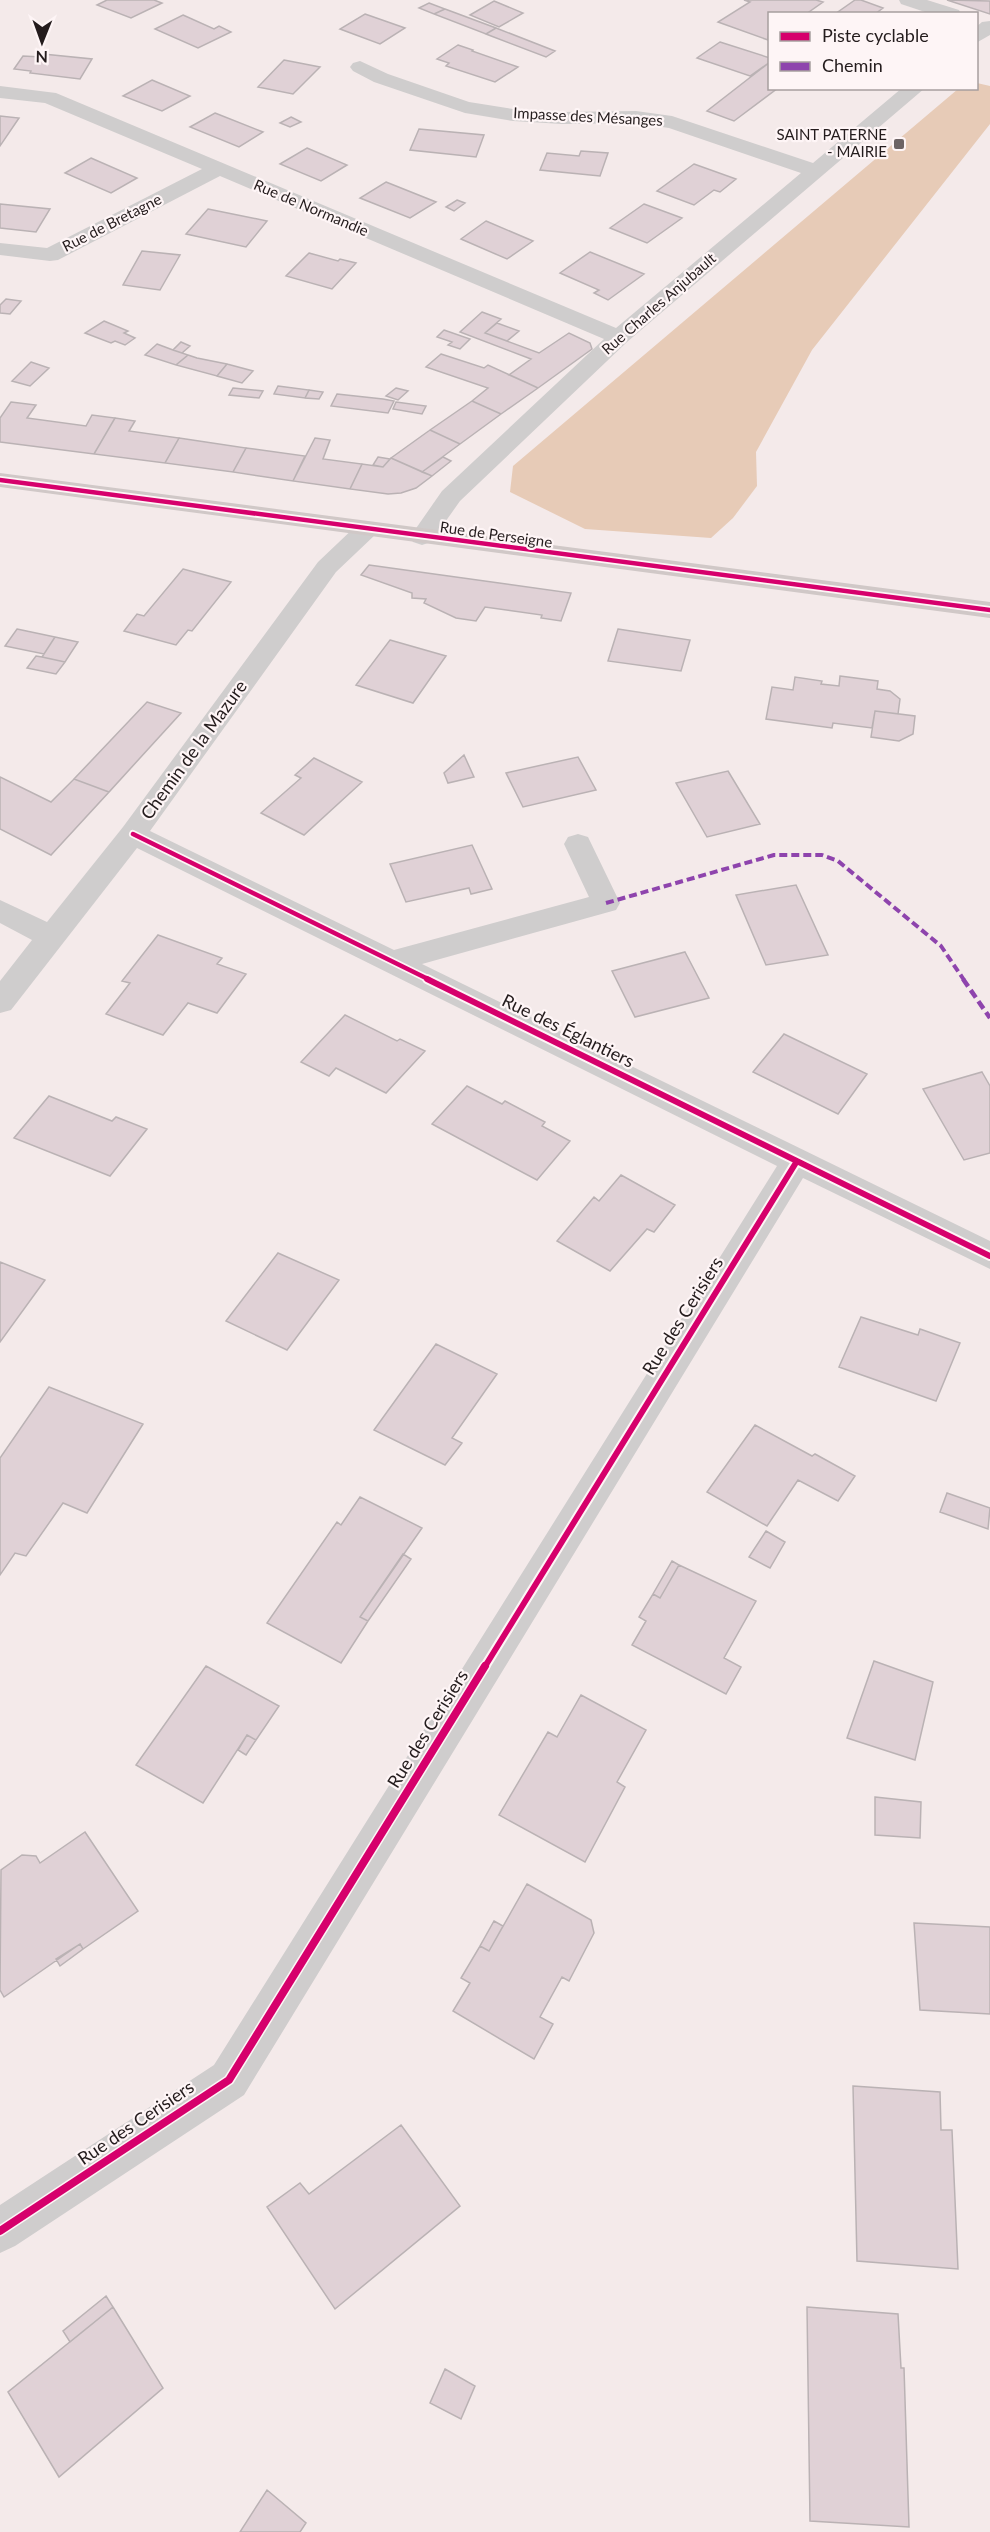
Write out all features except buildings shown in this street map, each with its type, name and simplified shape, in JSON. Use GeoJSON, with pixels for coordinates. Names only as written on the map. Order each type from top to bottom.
{"type":"FeatureCollection","features":[{"type":"Feature","properties":{"kind":"main road","name":"Rue de Perseigne"},"geometry":{"type":"LineString","coordinates":[[0,480],[990,610]]}},
{"type":"Feature","properties":{"kind":"street"},"geometry":{"type":"LineString","coordinates":[[908,0],[946,12]]}},
{"type":"Feature","properties":{"kind":"street"},"geometry":{"type":"LineString","coordinates":[[978,35],[990,26]]}},
{"type":"Feature","properties":{"kind":"street","name":"Impasse des Mésanges"},"geometry":{"type":"LineString","coordinates":[[360,67],[381,78],[465,107],[513,115],[562,118],[636,117],[672,122],[815,171]]}},
{"type":"Feature","properties":{"kind":"street","name":"Rue Charles Anjubault"},"geometry":{"type":"LineString","coordinates":[[422,537],[451,496],[619,337],[913,90]]}},
{"type":"Feature","properties":{"kind":"street","name":"Rue de Normandie"},"geometry":{"type":"LineString","coordinates":[[0,92],[49,97],[619,337]]}},
{"type":"Feature","properties":{"kind":"street","name":"Rue de Bretagne"},"geometry":{"type":"LineString","coordinates":[[0,249],[50,255],[218,169]]}},
{"type":"Feature","properties":{"kind":"street","name":"Chemin de la Mazure"},"geometry":{"type":"LineString","coordinates":[[0,1002],[133,834],[327,567],[367,529]]}},
{"type":"Feature","properties":{"kind":"street","name":"Rue des Églantiers"},"geometry":{"type":"LineString","coordinates":[[133,834],[990,1256]]}},
{"type":"Feature","properties":{"kind":"street"},"geometry":{"type":"LineString","coordinates":[[392,961],[606,903],[578,844]]}},
{"type":"Feature","properties":{"kind":"street"},"geometry":{"type":"LineString","coordinates":[[0,910],[52,938]]}},
{"type":"Feature","properties":{"kind":"street","name":"Rue des Cerisiers"},"geometry":{"type":"LineString","coordinates":[[0,2231],[229,2079],[797,1161]]}},
{"type":"Feature","properties":{"kind":"shaded area"},"geometry":{"type":"Polygon","coordinates":[[[978,83],[990,86],[990,124],[812,350],[756,452],[757,486],[733,518],[711,538],[585,529],[510,492],[513,466],[957,90],[978,90],[978,83]]]}},
{"type":"Feature","properties":{"kind":"marked path"},"geometry":{"type":"LineString","coordinates":[[606,903],[774,855],[822,855],[838,861],[941,946],[990,1018]]}},
{"type":"Feature","properties":{"kind":"cycle path"},"geometry":{"type":"LineString","coordinates":[[0,480],[990,610]]}},
{"type":"Feature","properties":{"kind":"cycle path"},"geometry":{"type":"LineString","coordinates":[[133,834],[990,1256]]}},
{"type":"Feature","properties":{"kind":"cycle path"},"geometry":{"type":"LineString","coordinates":[[0,2231],[229,2080],[797,1161]]}},
{"type":"Feature","properties":{"kind":"place","name":"SAINT PATERNE - MAIRIE"},"geometry":{"type":"Point","coordinates":[899,144]}}]}
